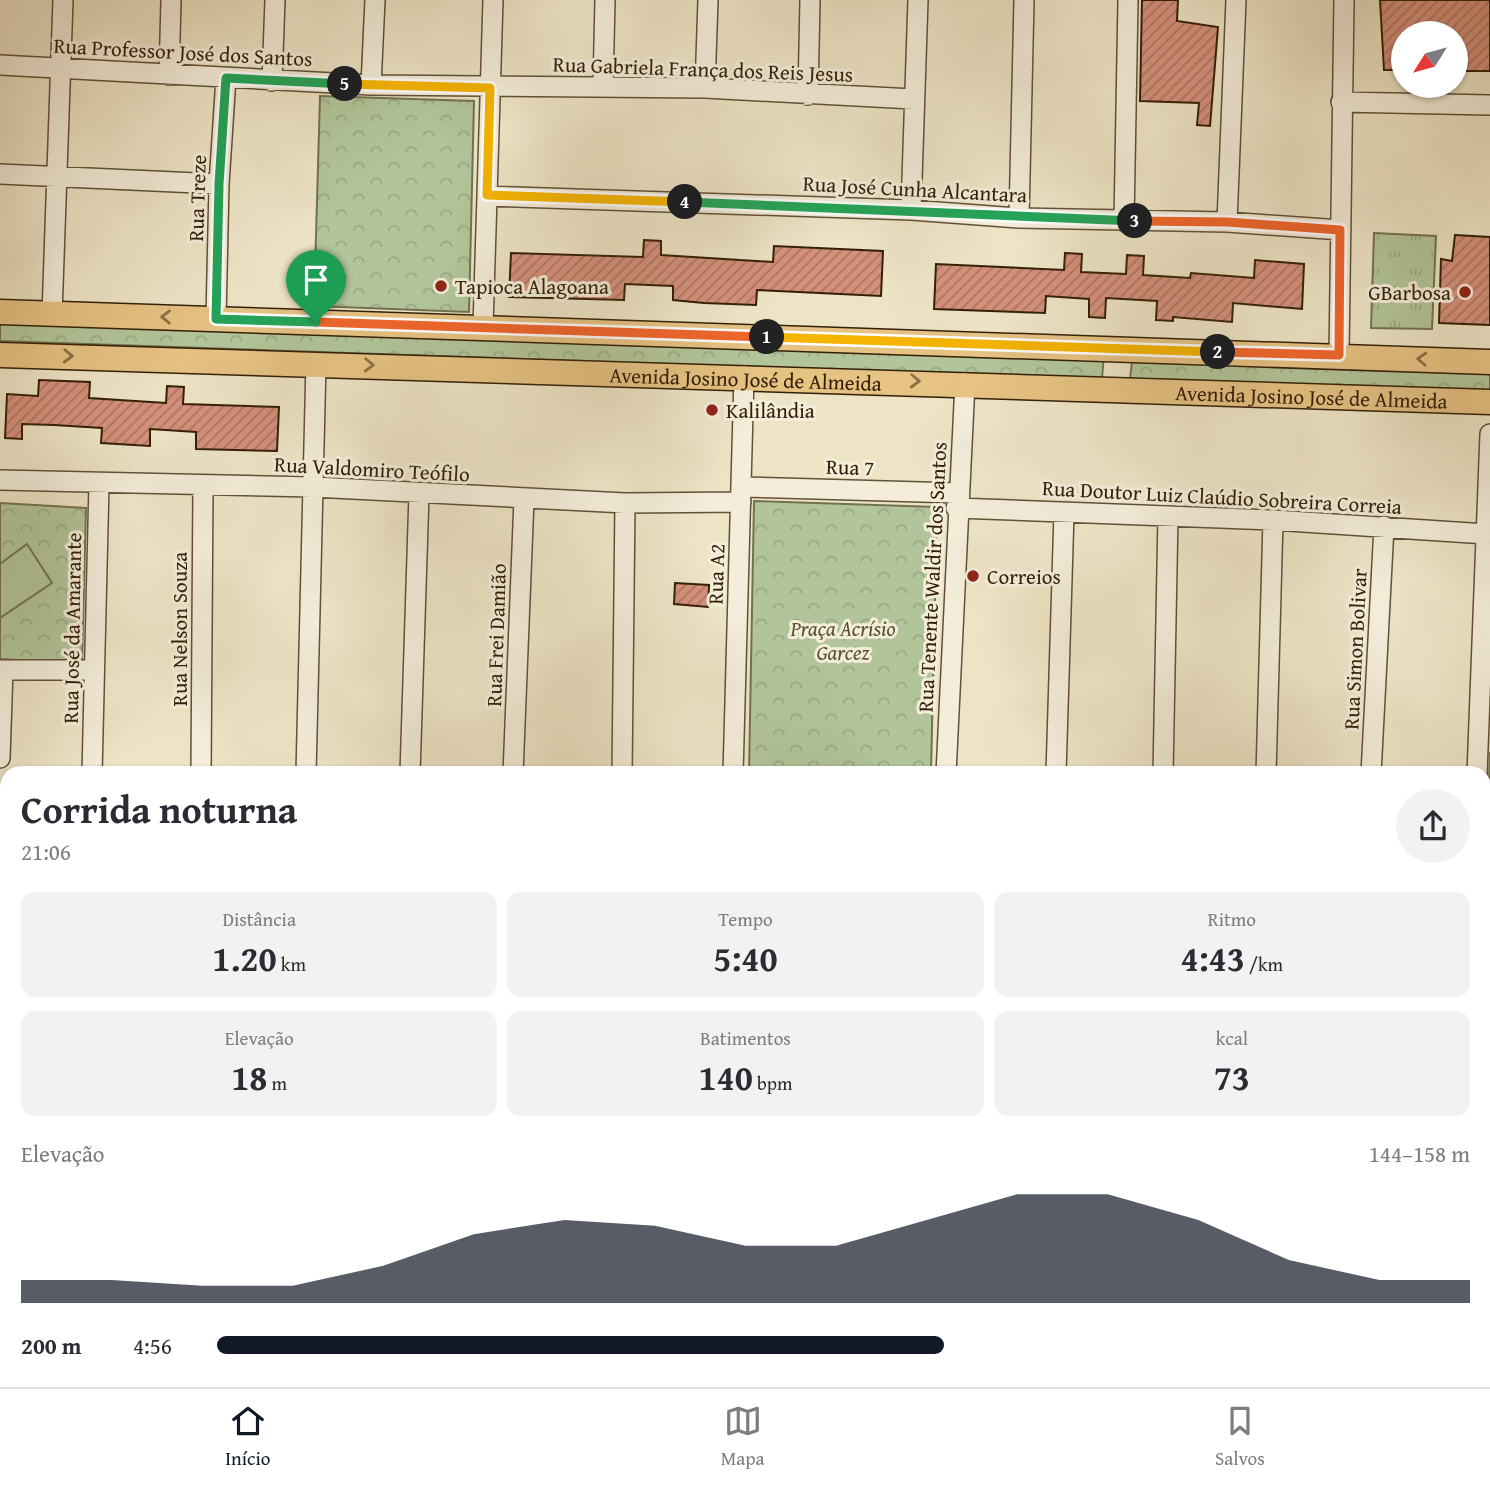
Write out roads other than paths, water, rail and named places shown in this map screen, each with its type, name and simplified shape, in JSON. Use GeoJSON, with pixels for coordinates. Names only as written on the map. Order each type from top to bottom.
{"type":"FeatureCollection","features":[{"type":"Feature","properties":{"kind":"main road","name":"Avenida Josino José de Almeida"},"geometry":{"type":"LineString","coordinates":[[0,312],[1490,362]]}},
{"type":"Feature","properties":{"kind":"main road"},"geometry":{"type":"LineString","coordinates":[[1114,389],[1119,373],[1115,350]]}},
{"type":"Feature","properties":{"kind":"main road","name":"Avenida Josino José de Almeida"},"geometry":{"type":"LineString","coordinates":[[0,355],[744,376],[1490,402]]}},
{"type":"Feature","properties":{"kind":"street"},"geometry":{"type":"LineString","coordinates":[[52,314],[63,0]]}},
{"type":"Feature","properties":{"kind":"street"},"geometry":{"type":"LineString","coordinates":[[169,75],[171,0]]}},
{"type":"Feature","properties":{"kind":"street"},"geometry":{"type":"LineString","coordinates":[[272,81],[275,0]]}},
{"type":"Feature","properties":{"kind":"street"},"geometry":{"type":"LineString","coordinates":[[371,85],[374,0]]}},
{"type":"Feature","properties":{"kind":"street"},"geometry":{"type":"LineString","coordinates":[[483,327],[494,0]]}},
{"type":"Feature","properties":{"kind":"street"},"geometry":{"type":"LineString","coordinates":[[603,86],[605,0]]}},
{"type":"Feature","properties":{"kind":"street"},"geometry":{"type":"LineString","coordinates":[[705,88],[708,0]]}},
{"type":"Feature","properties":{"kind":"street"},"geometry":{"type":"LineString","coordinates":[[808,95],[810,0]]}},
{"type":"Feature","properties":{"kind":"street"},"geometry":{"type":"LineString","coordinates":[[911,210],[918,0]]}},
{"type":"Feature","properties":{"kind":"street"},"geometry":{"type":"LineString","coordinates":[[1019,218],[1024,0]]}},
{"type":"Feature","properties":{"kind":"street"},"geometry":{"type":"LineString","coordinates":[[1124,221],[1128,0]]}},
{"type":"Feature","properties":{"kind":"street"},"geometry":{"type":"LineString","coordinates":[[1227,222],[1237,0]]}},
{"type":"Feature","properties":{"kind":"street"},"geometry":{"type":"LineString","coordinates":[[1339,355],[1341,102],[1345,0]]}},
{"type":"Feature","properties":{"kind":"street","name":"Rua Professor José dos Santos"},"geometry":{"type":"LineString","coordinates":[[0,65],[272,81],[490,88]]}},
{"type":"Feature","properties":{"kind":"street","name":"Rua Treze"},"geometry":{"type":"LineString","coordinates":[[216,319],[219,184],[226,78]]}},
{"type":"Feature","properties":{"kind":"street","name":"Rua Gabriela França dos Reis Jesus"},"geometry":{"type":"LineString","coordinates":[[490,88],[705,88],[913,99]]}},
{"type":"Feature","properties":{"kind":"street"},"geometry":{"type":"LineString","coordinates":[[1341,102],[1490,105]]}},
{"type":"Feature","properties":{"kind":"street"},"geometry":{"type":"LineString","coordinates":[[0,174],[219,184]]}},
{"type":"Feature","properties":{"kind":"street","name":"Rua José Cunha Alcantara"},"geometry":{"type":"LineString","coordinates":[[487,195],[911,210],[1019,218],[1227,222],[1340,230]]}},
{"type":"Feature","properties":{"kind":"street"},"geometry":{"type":"LineString","coordinates":[[306,766],[316,363]]}},
{"type":"Feature","properties":{"kind":"street","name":"Rua A2"},"geometry":{"type":"LineString","coordinates":[[733,766],[744,376]]}},
{"type":"Feature","properties":{"kind":"street","name":"Rua Tenente Waldir dos Santos"},"geometry":{"type":"LineString","coordinates":[[946,766],[957,500],[965,383]]}},
{"type":"Feature","properties":{"kind":"street"},"geometry":{"type":"LineString","coordinates":[[1476,766],[1487,572],[1490,434]]}},
{"type":"Feature","properties":{"kind":"street","name":"Rua Valdomiro Teófilo"},"geometry":{"type":"LineString","coordinates":[[0,480],[313,487],[625,503],[742,494]]}},
{"type":"Feature","properties":{"kind":"street","name":"Rua José da Amarante"},"geometry":{"type":"LineString","coordinates":[[92,766],[99,484]]}},
{"type":"Feature","properties":{"kind":"street","name":"Rua Nelson Souza"},"geometry":{"type":"LineString","coordinates":[[201,766],[203,486]]}},
{"type":"Feature","properties":{"kind":"street"},"geometry":{"type":"LineString","coordinates":[[410,766],[419,494]]}},
{"type":"Feature","properties":{"kind":"street","name":"Rua 7"},"geometry":{"type":"LineString","coordinates":[[742,494],[957,500]]}},
{"type":"Feature","properties":{"kind":"street","name":"Rua Frei Damião"},"geometry":{"type":"LineString","coordinates":[[513,766],[524,499]]}},
{"type":"Feature","properties":{"kind":"street","name":"Rua Doutor Luiz Claúdio Sobreira Correia"},"geometry":{"type":"LineString","coordinates":[[957,500],[1064,513],[1273,520],[1486,534]]}},
{"type":"Feature","properties":{"kind":"street"},"geometry":{"type":"LineString","coordinates":[[622,766],[625,503]]}},
{"type":"Feature","properties":{"kind":"street"},"geometry":{"type":"LineString","coordinates":[[1056,766],[1064,513]]}},
{"type":"Feature","properties":{"kind":"street"},"geometry":{"type":"LineString","coordinates":[[1163,766],[1168,516]]}},
{"type":"Feature","properties":{"kind":"street"},"geometry":{"type":"LineString","coordinates":[[1266,766],[1273,520]]}},
{"type":"Feature","properties":{"kind":"street","name":"Rua Simon Bolivar"},"geometry":{"type":"LineString","coordinates":[[1371,766],[1384,527]]}},
{"type":"Feature","properties":{"kind":"street"},"geometry":{"type":"LineString","coordinates":[[0,758],[1,670],[93,670]]}},
{"type":"Feature","properties":{"kind":"place","name":"Tapioca Alagoana"},"geometry":{"type":"Point","coordinates":[441,286]}},
{"type":"Feature","properties":{"kind":"place","name":"GBarbosa"},"geometry":{"type":"Point","coordinates":[1465,292]}},
{"type":"Feature","properties":{"kind":"place","name":"Kalilândia"},"geometry":{"type":"Point","coordinates":[712,410]}},
{"type":"Feature","properties":{"kind":"place","name":"Correios"},"geometry":{"type":"Point","coordinates":[973,576]}},
{"type":"Feature","properties":{"kind":"park label","name":"Praça Acrísio Garcez"},"geometry":{"type":"Point","coordinates":[843,640]}}]}
